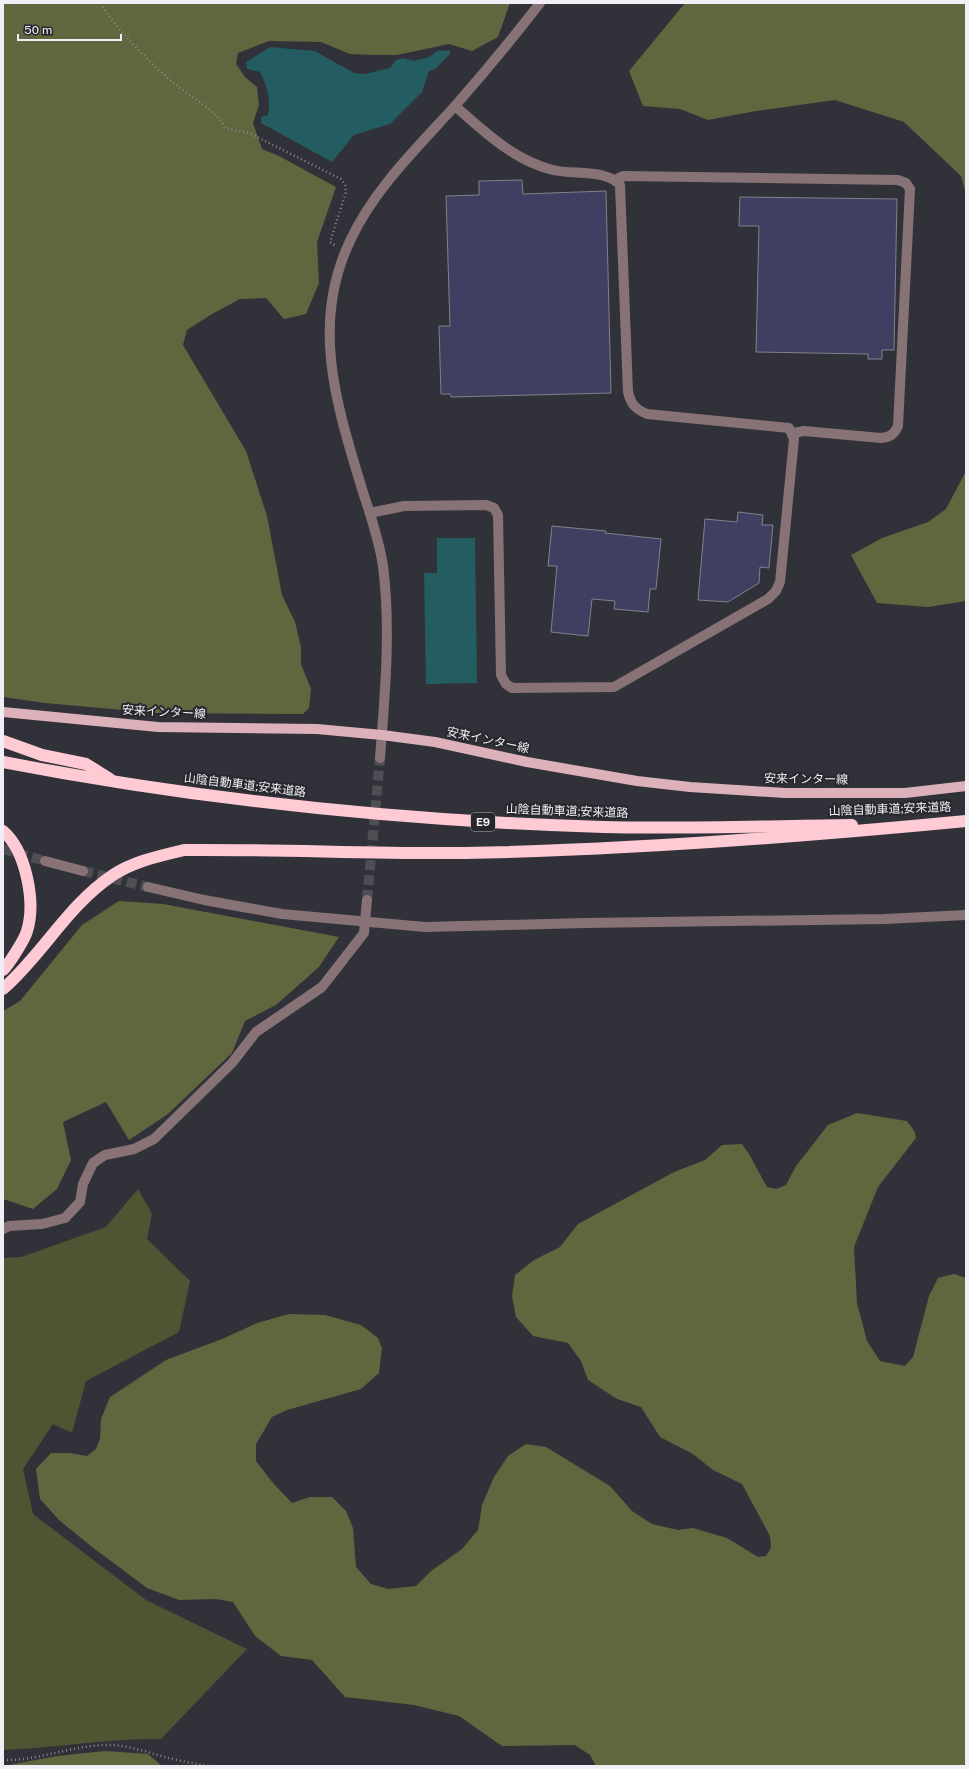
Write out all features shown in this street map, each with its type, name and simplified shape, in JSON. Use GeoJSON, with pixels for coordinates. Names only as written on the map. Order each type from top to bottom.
{"type":"FeatureCollection","features":[{"type":"Feature","properties":{"kind":"highway"},"geometry":{"type":"LineString","coordinates":[[3,741],[42,755],[86,764],[114,782]]}},
{"type":"Feature","properties":{"kind":"highway","name":"山陰自動車道;安来道路"},"geometry":{"type":"LineString","coordinates":[[3,762],[114,782],[207,796],[358,812],[487,822],[604,827],[726,827],[966,821]]}},
{"type":"Feature","properties":{"kind":"highway"},"geometry":{"type":"LineString","coordinates":[[3,989],[45,946],[81,901],[113,874],[141,861],[184,850],[463,853],[602,849],[823,834],[966,821]]}},
{"type":"Feature","properties":{"kind":"highway"},"geometry":{"type":"LineString","coordinates":[[3,831],[7,835],[24,864],[30,901],[27,932],[3,970]]}},
{"type":"Feature","properties":{"kind":"main road","name":"安来インター線"},"geometry":{"type":"LineString","coordinates":[[3,712],[158,727],[317,729],[382,735],[435,742],[527,762],[629,780],[690,787],[785,793],[905,793],[966,786]]}},
{"type":"Feature","properties":{"kind":"street"},"geometry":{"type":"LineString","coordinates":[[380,758],[387,605],[382,563],[370,513],[335,397],[329,352],[329,327],[332,302],[340,264],[360,220],[373,200],[426,136],[455,106],[540,3]]}},
{"type":"Feature","properties":{"kind":"street"},"geometry":{"type":"LineString","coordinates":[[370,513],[404,506],[486,505],[494,508],[498,516],[501,675],[506,684],[512,688],[614,687],[768,599],[776,591],[780,582],[794,439],[793,433],[789,428],[647,414],[639,411],[632,404],[628,392],[620,185],[615,180],[607,176],[553,170],[529,162],[499,145],[455,106]]}},
{"type":"Feature","properties":{"kind":"street"},"geometry":{"type":"LineString","coordinates":[[615,180],[623,176],[898,180],[906,183],[910,188],[898,418],[895,432],[888,437],[881,438],[804,431],[793,433]]}},
{"type":"Feature","properties":{"kind":"street"},"geometry":{"type":"LineString","coordinates":[[45,861],[82,871]]}},
{"type":"Feature","properties":{"kind":"street"},"geometry":{"type":"LineString","coordinates":[[148,887],[204,900],[282,914],[425,927],[585,923],[885,919],[966,915]]}},
{"type":"Feature","properties":{"kind":"street"},"geometry":{"type":"LineString","coordinates":[[3,1229],[9,1226],[42,1224],[65,1218],[80,1202],[83,1184],[93,1163],[105,1155],[134,1149],[154,1139],[232,1063],[256,1032],[322,987],[364,933],[367,900]]}},
{"type":"Feature","properties":{"kind":"path"},"geometry":{"type":"LineString","coordinates":[[101,3],[125,34],[141,51],[174,84],[221,119],[225,128],[249,133],[341,179],[345,184],[346,192],[330,242],[345,252]]}},
{"type":"Feature","properties":{"kind":"path"},"geometry":{"type":"LineString","coordinates":[[3,1760],[29,1759],[90,1746],[107,1745],[143,1750],[172,1759],[209,1766]]}},
{"type":"Feature","properties":{"kind":"green space"},"geometry":{"type":"Polygon","coordinates":[[[3,3],[510,3],[498,37],[472,51],[449,44],[397,55],[350,54],[321,42],[269,41],[238,53],[236,64],[245,77],[257,87],[259,105],[253,123],[262,149],[279,156],[336,187],[317,242],[319,283],[306,314],[284,319],[266,298],[240,299],[187,330],[183,345],[246,451],[267,516],[282,595],[295,622],[301,647],[301,664],[311,689],[309,708],[303,714],[156,713],[45,703],[3,697],[3,3]]]}},
{"type":"Feature","properties":{"kind":"green space"},"geometry":{"type":"Polygon","coordinates":[[[685,3],[966,3],[966,194],[961,176],[904,122],[835,100],[756,111],[708,120],[680,109],[643,106],[629,71],[685,3]]]}},
{"type":"Feature","properties":{"kind":"green space"},"geometry":{"type":"Polygon","coordinates":[[[966,471],[966,601],[928,607],[877,603],[851,555],[882,538],[928,522],[946,509],[966,471]]]}},
{"type":"Feature","properties":{"kind":"green space"},"geometry":{"type":"Polygon","coordinates":[[[119,901],[163,904],[339,937],[319,967],[276,1005],[245,1021],[232,1053],[168,1114],[129,1140],[106,1102],[63,1122],[71,1160],[57,1189],[33,1209],[3,1199],[3,1011],[20,1001],[82,925],[119,901]]]}},
{"type":"Feature","properties":{"kind":"green space"},"geometry":{"type":"Polygon","coordinates":[[[857,1113],[907,1121],[915,1132],[916,1138],[878,1187],[854,1247],[857,1303],[867,1341],[880,1361],[905,1366],[913,1357],[929,1296],[938,1278],[954,1274],[966,1278],[966,1766],[596,1766],[590,1755],[575,1745],[502,1746],[459,1716],[414,1705],[345,1697],[312,1660],[281,1656],[255,1636],[233,1602],[216,1599],[179,1600],[147,1588],[59,1520],[40,1499],[36,1469],[51,1453],[69,1453],[87,1456],[96,1449],[100,1439],[101,1419],[110,1397],[166,1360],[222,1339],[257,1323],[289,1314],[325,1315],[361,1325],[378,1338],[382,1348],[379,1373],[361,1389],[287,1410],[272,1417],[256,1444],[256,1461],[273,1483],[292,1503],[310,1497],[332,1497],[346,1511],[353,1528],[356,1567],[371,1584],[388,1589],[416,1586],[431,1571],[462,1549],[478,1530],[482,1505],[494,1477],[508,1456],[526,1444],[546,1447],[610,1486],[632,1511],[652,1524],[678,1530],[693,1528],[727,1538],[758,1557],[766,1556],[771,1548],[770,1536],[742,1484],[713,1470],[693,1454],[660,1437],[641,1407],[617,1399],[588,1380],[581,1361],[568,1343],[533,1336],[516,1317],[512,1296],[515,1275],[534,1260],[560,1247],[578,1224],[674,1172],[705,1160],[722,1145],[742,1144],[767,1187],[776,1189],[786,1185],[796,1166],[828,1125],[857,1113]]]}},
{"type":"Feature","properties":{"kind":"green space"},"geometry":{"type":"Polygon","coordinates":[[[138,1189],[152,1214],[147,1239],[190,1281],[179,1332],[86,1381],[72,1433],[53,1424],[23,1469],[33,1514],[146,1600],[247,1649],[161,1739],[121,1740],[3,1750],[3,1258],[21,1257],[106,1227],[138,1189]]]}},
{"type":"Feature","properties":{"kind":"green space"},"geometry":{"type":"Polygon","coordinates":[[[105,1751],[148,1754],[162,1766],[3,1766],[57,1756],[105,1751]]]}},
{"type":"Feature","properties":{"kind":"water"},"geometry":{"type":"Polygon","coordinates":[[[270,47],[315,51],[354,73],[365,74],[390,68],[396,60],[403,58],[414,61],[429,57],[437,51],[450,50],[450,54],[435,69],[429,71],[422,92],[390,124],[354,135],[332,162],[261,123],[261,117],[268,115],[268,93],[260,72],[247,69],[246,62],[270,47]]]}},
{"type":"Feature","properties":{"kind":"water"},"geometry":{"type":"Polygon","coordinates":[[[437,538],[475,538],[477,683],[426,684],[424,573],[437,573],[437,538]]]}},
{"type":"Feature","properties":{"kind":"building"},"geometry":{"type":"Polygon","coordinates":[[[522,180],[523,194],[606,191],[611,393],[451,397],[450,394],[441,394],[439,326],[450,326],[446,196],[479,195],[479,181],[522,180]]]}},
{"type":"Feature","properties":{"kind":"building"},"geometry":{"type":"Polygon","coordinates":[[[740,197],[897,199],[894,350],[882,350],[882,359],[868,359],[868,354],[756,352],[759,226],[739,226],[740,197]]]}},
{"type":"Feature","properties":{"kind":"building"},"geometry":{"type":"Polygon","coordinates":[[[738,512],[763,515],[762,525],[773,525],[769,568],[760,567],[759,583],[728,602],[698,600],[705,519],[737,522],[738,512]]]}},
{"type":"Feature","properties":{"kind":"building"},"geometry":{"type":"Polygon","coordinates":[[[552,526],[606,531],[605,533],[661,539],[656,589],[650,589],[648,612],[614,609],[615,601],[592,599],[588,636],[551,632],[557,566],[548,566],[552,526]]]}},
{"type":"Feature","properties":{"kind":"tunnel"},"geometry":{"type":"LineString","coordinates":[[367,900],[380,758]]}},
{"type":"Feature","properties":{"kind":"tunnel"},"geometry":{"type":"LineString","coordinates":[[3,849],[45,861]]}},
{"type":"Feature","properties":{"kind":"tunnel"},"geometry":{"type":"LineString","coordinates":[[83,871],[148,887]]}}]}
